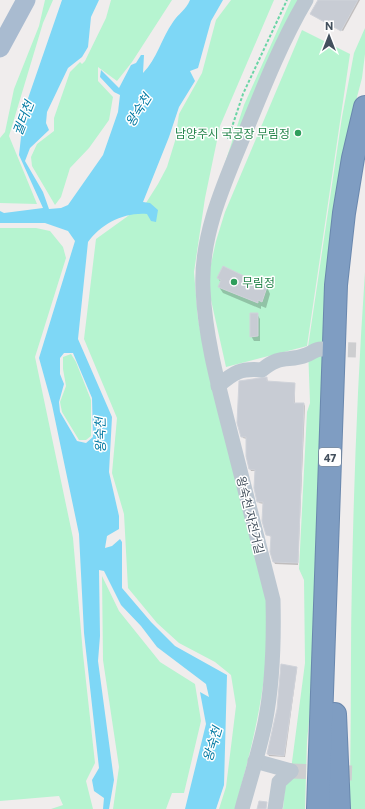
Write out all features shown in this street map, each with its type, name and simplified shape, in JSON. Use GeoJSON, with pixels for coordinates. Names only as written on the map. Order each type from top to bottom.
{"type":"FeatureCollection","features":[{"type":"Feature","properties":{"kind":"highway","name":"47"},"geometry":{"type":"LineString","coordinates":[[332,809],[329,714],[336,285],[344,213],[353,158],[365,107]]}},
{"type":"Feature","properties":{"kind":"highway","name":"47"},"geometry":{"type":"LineString","coordinates":[[318,809],[340,626],[347,329],[356,211],[365,163]]}},
{"type":"Feature","properties":{"kind":"highway"},"geometry":{"type":"LineString","coordinates":[[313,809],[329,714]]}},
{"type":"Feature","properties":{"kind":"highway"},"geometry":{"type":"LineString","coordinates":[[329,714],[339,809]]}},
{"type":"Feature","properties":{"kind":"main road"},"geometry":{"type":"LineString","coordinates":[[0,23],[12,0]]}},
{"type":"Feature","properties":{"kind":"main road"},"geometry":{"type":"LineString","coordinates":[[0,48],[26,0]]}},
{"type":"Feature","properties":{"kind":"street","name":"왕숙천 자전거길"},"geometry":{"type":"LineString","coordinates":[[242,809],[256,761],[269,698],[274,629],[273,600],[218,386],[202,289],[205,253],[212,220],[233,162],[272,66],[286,36],[306,0]]}},
{"type":"Feature","properties":{"kind":"street"},"geometry":{"type":"LineString","coordinates":[[218,386],[234,373],[247,369],[262,370],[270,362],[284,358],[305,356],[317,348],[323,349]]}},
{"type":"Feature","properties":{"kind":"street"},"geometry":{"type":"LineString","coordinates":[[256,761],[291,771],[279,782],[275,809]]}},
{"type":"Feature","properties":{"kind":"green space"},"geometry":{"type":"Polygon","coordinates":[[[45,0],[53,0],[43,23],[9,136],[37,204],[0,203],[0,138],[5,132],[14,89],[39,26],[45,0]]]}},
{"type":"Feature","properties":{"kind":"green space"},"geometry":{"type":"Polygon","coordinates":[[[111,0],[172,0],[132,62],[117,81],[98,67],[98,81],[113,97],[109,120],[89,148],[70,168],[61,197],[55,205],[32,166],[31,157],[37,144],[54,131],[54,118],[70,72],[80,62],[82,64],[85,61],[106,18],[111,0]]]}},
{"type":"Feature","properties":{"kind":"green space"},"geometry":{"type":"Polygon","coordinates":[[[231,0],[274,0],[220,126],[205,198],[194,272],[198,319],[203,345],[265,592],[267,647],[255,729],[235,809],[219,809],[226,787],[236,706],[231,675],[215,662],[179,643],[157,623],[128,588],[124,514],[112,473],[117,418],[84,339],[96,239],[146,203],[158,184],[167,167],[175,141],[179,114],[202,73],[216,20],[231,0]]]}},
{"type":"Feature","properties":{"kind":"green space"},"geometry":{"type":"Polygon","coordinates":[[[291,0],[300,0],[224,166],[244,105],[291,0]]]}},
{"type":"Feature","properties":{"kind":"green space"},"geometry":{"type":"Polygon","coordinates":[[[365,28],[365,54],[362,78],[343,150],[336,198],[315,661],[307,741],[305,809],[283,809],[285,787],[292,777],[292,762],[305,663],[304,580],[299,569],[307,412],[310,403],[308,347],[342,117],[354,53],[365,28]]]}},
{"type":"Feature","properties":{"kind":"green space","name":"남양주시 국궁장 무림정"},"geometry":{"type":"Polygon","coordinates":[[[302,30],[350,54],[307,346],[226,367],[207,282],[216,241],[225,212],[302,30]]]}},
{"type":"Feature","properties":{"kind":"green space"},"geometry":{"type":"Polygon","coordinates":[[[0,228],[36,228],[50,231],[63,247],[66,258],[35,357],[73,538],[83,654],[95,763],[86,781],[93,809],[51,809],[63,805],[59,796],[0,801],[0,228]]]}},
{"type":"Feature","properties":{"kind":"green space"},"geometry":{"type":"Polygon","coordinates":[[[365,272],[365,809],[349,809],[351,605],[354,500],[358,386],[365,272]]]}},
{"type":"Feature","properties":{"kind":"green space"},"geometry":{"type":"Polygon","coordinates":[[[71,354],[76,362],[91,400],[91,436],[86,440],[79,440],[62,412],[60,402],[66,386],[63,369],[63,357],[71,354]]]}},
{"type":"Feature","properties":{"kind":"green space"},"geometry":{"type":"Polygon","coordinates":[[[102,576],[119,611],[160,662],[195,684],[201,721],[184,793],[172,793],[166,809],[113,809],[119,767],[103,660],[102,576]]]}},
{"type":"Feature","properties":{"kind":"water","name":"왕숙천"},"geometry":{"type":"Polygon","coordinates":[[[62,0],[99,0],[91,17],[88,47],[82,57],[68,68],[47,112],[46,123],[49,130],[30,148],[25,161],[43,192],[49,209],[61,208],[68,205],[103,155],[118,112],[120,95],[114,92],[100,77],[101,70],[119,88],[131,65],[136,63],[141,55],[144,55],[143,73],[148,67],[169,28],[190,0],[223,0],[211,21],[198,68],[190,71],[195,81],[179,107],[169,137],[143,202],[150,203],[158,210],[156,222],[151,221],[147,214],[122,217],[114,220],[99,230],[88,242],[78,339],[112,417],[109,472],[119,516],[119,529],[107,536],[105,548],[112,546],[120,539],[122,542],[122,588],[151,622],[175,646],[227,675],[224,785],[216,809],[185,809],[206,724],[200,692],[209,697],[206,684],[157,647],[141,626],[121,605],[104,571],[99,570],[100,636],[98,661],[114,780],[109,809],[103,809],[104,798],[94,791],[92,780],[99,768],[84,633],[79,534],[52,405],[39,358],[75,241],[68,231],[45,223],[0,223],[0,211],[4,213],[43,208],[19,155],[24,110],[62,0]],[[64,353],[60,358],[60,374],[64,384],[59,402],[60,412],[77,441],[86,443],[93,437],[92,398],[73,353],[64,353]]]}},
{"type":"Feature","properties":{"kind":"building"},"geometry":{"type":"Polygon","coordinates":[[[318,0],[358,0],[341,31],[310,14],[318,0]]]}},
{"type":"Feature","properties":{"kind":"building","name":"무림정"},"geometry":{"type":"Polygon","coordinates":[[[223,266],[267,287],[262,302],[258,300],[258,303],[218,287],[221,280],[217,278],[223,266]]]}},
{"type":"Feature","properties":{"kind":"building"},"geometry":{"type":"Polygon","coordinates":[[[250,313],[258,313],[258,336],[250,337],[250,313]]]}},
{"type":"Feature","properties":{"kind":"building"},"geometry":{"type":"Polygon","coordinates":[[[267,377],[267,381],[295,383],[294,403],[304,403],[298,563],[273,562],[270,552],[271,536],[266,535],[262,521],[263,502],[257,502],[254,488],[255,470],[249,469],[246,456],[246,437],[241,437],[237,423],[239,381],[267,377]]]}},
{"type":"Feature","properties":{"kind":"building"},"geometry":{"type":"Polygon","coordinates":[[[281,664],[297,667],[284,756],[267,754],[277,709],[281,664]]]}},
{"type":"Feature","properties":{"kind":"building"},"geometry":{"type":"Polygon","coordinates":[[[259,801],[267,802],[266,809],[257,809],[259,801]]]}},
{"type":"Feature","properties":{"kind":"tunnel"},"geometry":{"type":"LineString","coordinates":[[325,349],[356,350]]}},
{"type":"Feature","properties":{"kind":"tunnel"},"geometry":{"type":"LineString","coordinates":[[291,771],[354,773]]}},
{"type":"Feature","properties":{"kind":"place","name":"남양주시 국궁장 무림정"},"geometry":{"type":"Point","coordinates":[298,133]}},
{"type":"Feature","properties":{"kind":"place","name":"무림정"},"geometry":{"type":"Point","coordinates":[234,282]}},
{"type":"Feature","properties":{"kind":"water label","name":"궐터천"},"geometry":{"type":"Point","coordinates":[23,118]}}]}
